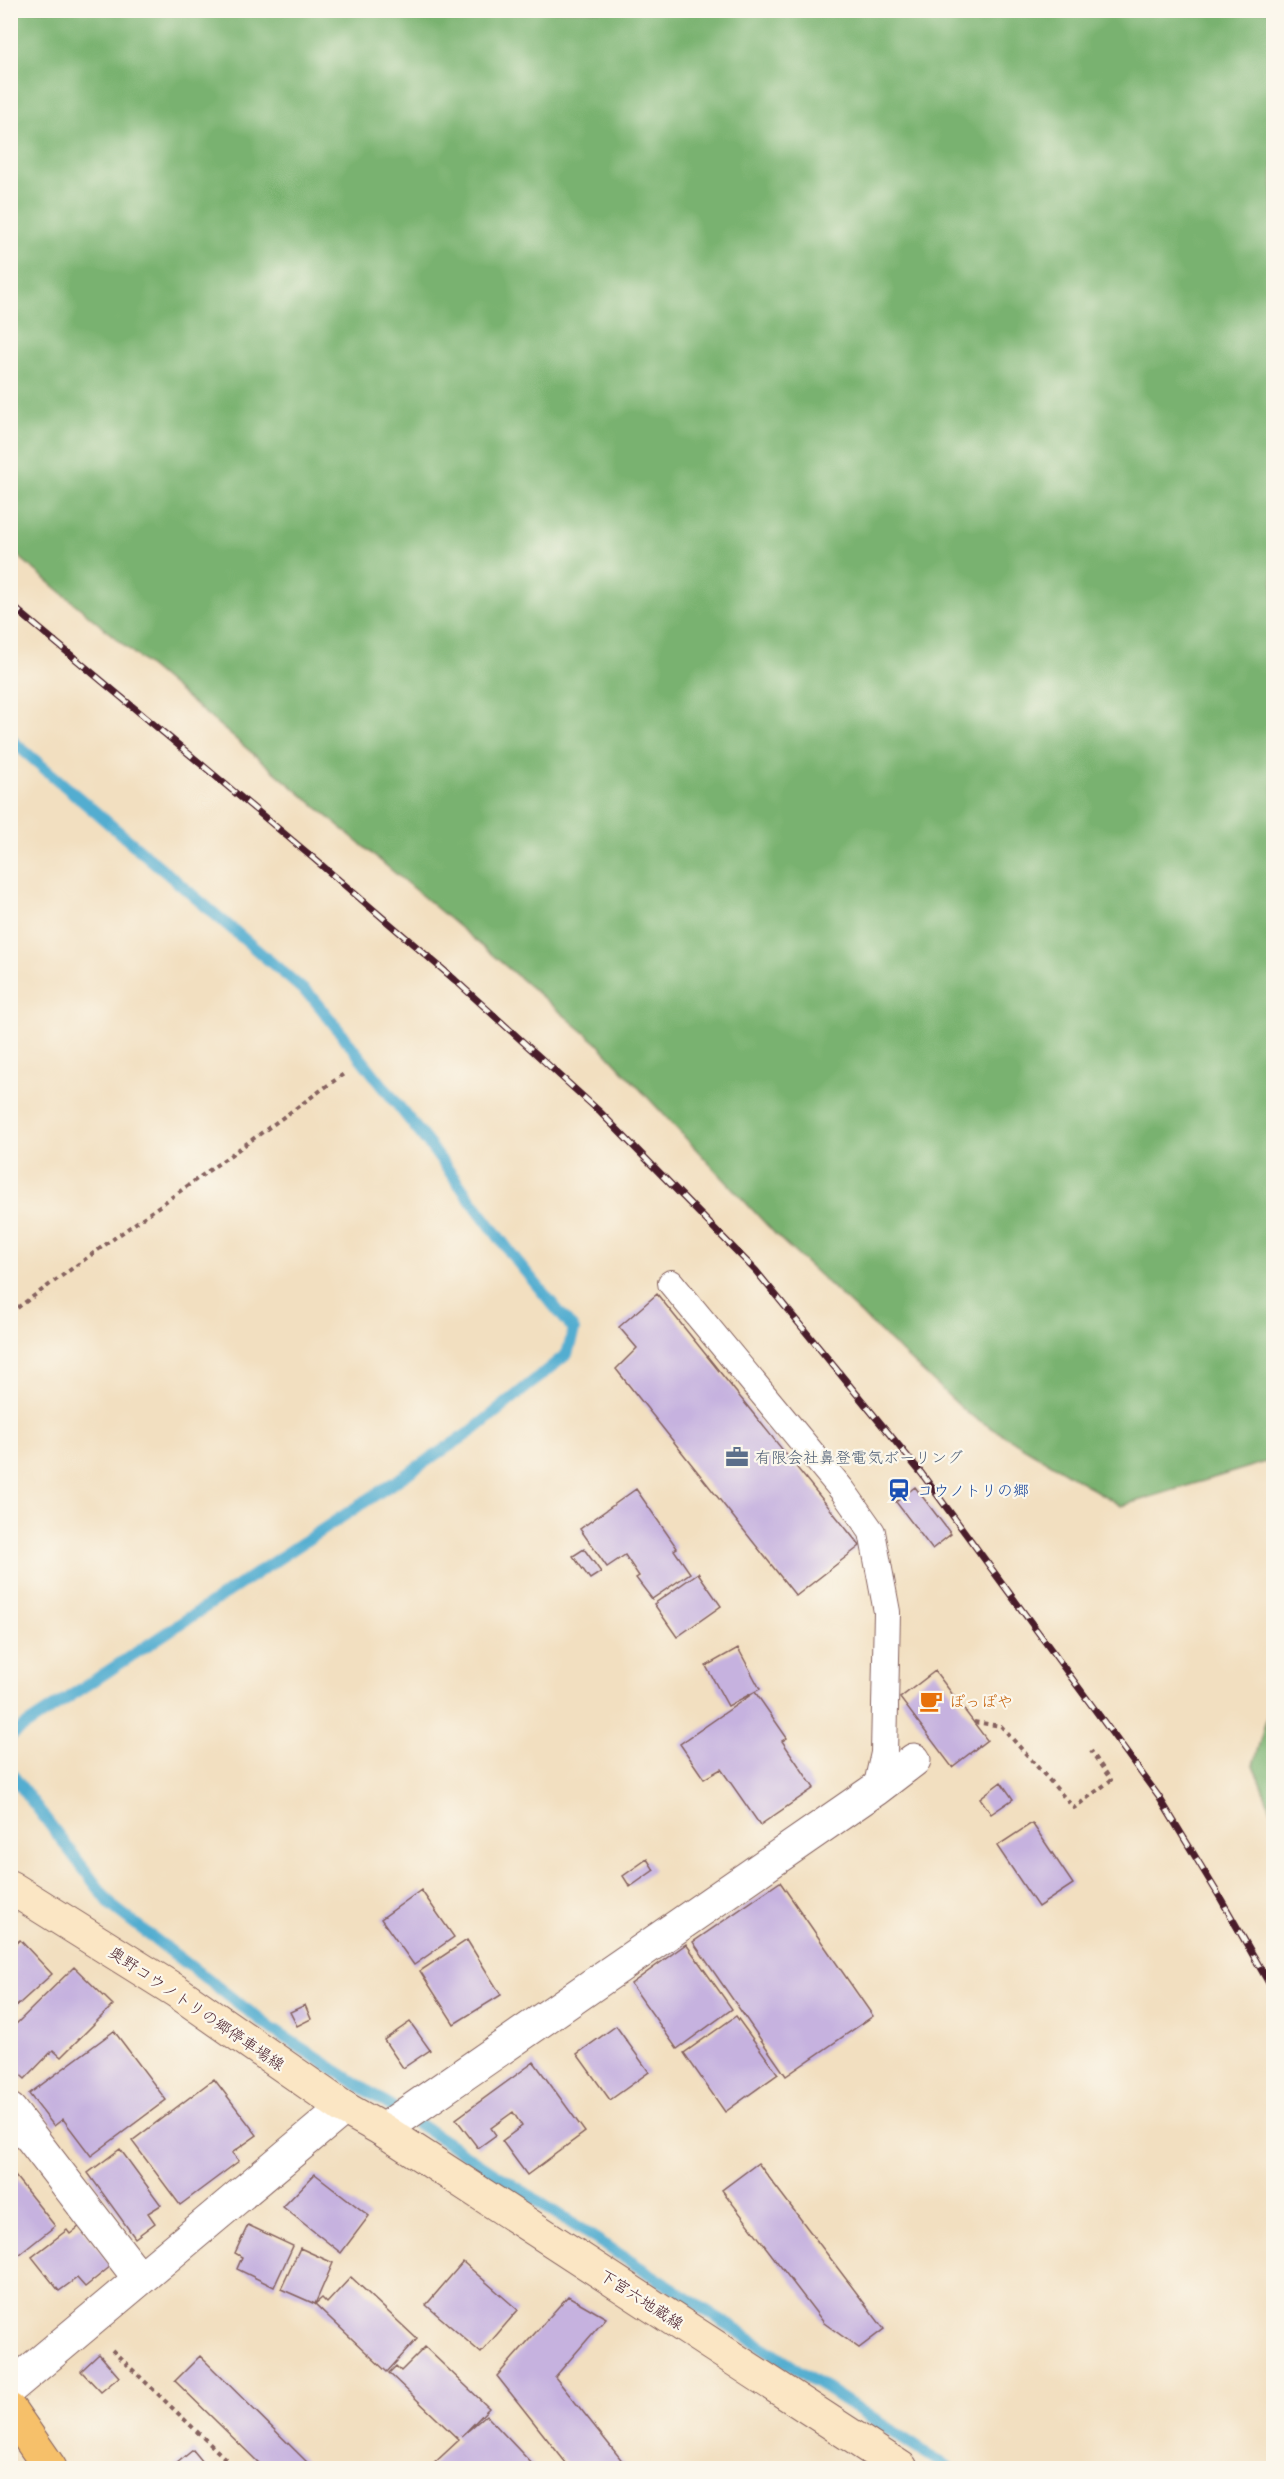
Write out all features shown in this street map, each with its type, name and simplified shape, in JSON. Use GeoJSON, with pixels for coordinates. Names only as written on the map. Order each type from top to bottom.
{"type":"FeatureCollection","features":[{"type":"Feature","properties":{"kind":"highway"},"geometry":{"type":"LineString","coordinates":[[10,2410],[50,2469]]}},
{"type":"Feature","properties":{"kind":"main road","name":"奥野コウノトリの郷停車場線"},"geometry":{"type":"LineString","coordinates":[[10,1887],[176,1991],[344,2108],[383,2130]]}},
{"type":"Feature","properties":{"kind":"main road","name":"下宮六地蔵線"},"geometry":{"type":"LineString","coordinates":[[383,2130],[901,2469]]}},
{"type":"Feature","properties":{"kind":"street"},"geometry":{"type":"LineString","coordinates":[[383,2130],[876,1789],[914,1760]]}},
{"type":"Feature","properties":{"kind":"street"},"geometry":{"type":"LineString","coordinates":[[10,2388],[344,2108]]}},
{"type":"Feature","properties":{"kind":"street"},"geometry":{"type":"LineString","coordinates":[[10,2110],[140,2279]]}},
{"type":"Feature","properties":{"kind":"lane"},"geometry":{"type":"LineString","coordinates":[[670,1283],[843,1491],[872,1532],[887,1612],[884,1753],[876,1789]]}},
{"type":"Feature","properties":{"kind":"path"},"geometry":{"type":"LineString","coordinates":[[10,1313],[345,1073]]}},
{"type":"Feature","properties":{"kind":"path"},"geometry":{"type":"LineString","coordinates":[[974,1722],[1001,1726],[1074,1808],[1111,1780],[1091,1751]]}},
{"type":"Feature","properties":{"kind":"path"},"geometry":{"type":"LineString","coordinates":[[85,2324],[234,2469]]}},
{"type":"Feature","properties":{"kind":"green space"},"geometry":{"type":"Polygon","coordinates":[[[11,10],[1273,11],[1273,1472],[1266,1462],[1121,1506],[967,1413],[777,1236],[597,1043],[11,550],[11,10]]]}},
{"type":"Feature","properties":{"kind":"green space"},"geometry":{"type":"Polygon","coordinates":[[[1273,1696],[1273,1814],[1253,1765],[1273,1696]]]}},
{"type":"Feature","properties":{"kind":"building","name":"有限会社鼻登電気ボーリング"},"geometry":{"type":"Polygon","coordinates":[[[657,1294],[860,1546],[796,1596],[616,1369],[637,1348],[619,1327],[657,1294]]]}},
{"type":"Feature","properties":{"kind":"building"},"geometry":{"type":"Polygon","coordinates":[[[915,1487],[951,1534],[932,1549],[896,1502],[915,1487]]]}},
{"type":"Feature","properties":{"kind":"building"},"geometry":{"type":"Polygon","coordinates":[[[636,1489],[677,1548],[674,1550],[690,1573],[652,1599],[636,1578],[639,1576],[625,1555],[607,1567],[580,1529],[636,1489]]]}},
{"type":"Feature","properties":{"kind":"building"},"geometry":{"type":"Polygon","coordinates":[[[584,1549],[601,1572],[590,1579],[573,1556],[584,1549]]]}},
{"type":"Feature","properties":{"kind":"building"},"geometry":{"type":"Polygon","coordinates":[[[698,1573],[721,1606],[677,1637],[654,1604],[698,1573]]]}},
{"type":"Feature","properties":{"kind":"building"},"geometry":{"type":"Polygon","coordinates":[[[738,1648],[760,1689],[728,1706],[706,1666],[738,1648]]]}},
{"type":"Feature","properties":{"kind":"building"},"geometry":{"type":"Polygon","coordinates":[[[935,1671],[987,1740],[952,1767],[900,1698],[935,1671]]]}},
{"type":"Feature","properties":{"kind":"building"},"geometry":{"type":"Polygon","coordinates":[[[755,1692],[787,1738],[782,1741],[814,1788],[760,1825],[721,1769],[704,1779],[680,1744],[755,1692]]]}},
{"type":"Feature","properties":{"kind":"building"},"geometry":{"type":"Polygon","coordinates":[[[1001,1782],[1013,1799],[991,1814],[980,1798],[1001,1782]]]}},
{"type":"Feature","properties":{"kind":"building"},"geometry":{"type":"Polygon","coordinates":[[[1032,1823],[1073,1884],[1038,1907],[997,1846],[1032,1823]]]}},
{"type":"Feature","properties":{"kind":"building"},"geometry":{"type":"Polygon","coordinates":[[[647,1859],[654,1870],[630,1887],[623,1876],[647,1859]]]}},
{"type":"Feature","properties":{"kind":"building"},"geometry":{"type":"Polygon","coordinates":[[[780,1882],[873,2016],[786,2076],[693,1942],[780,1882]]]}},
{"type":"Feature","properties":{"kind":"building"},"geometry":{"type":"Polygon","coordinates":[[[421,1890],[454,1937],[414,1965],[381,1919],[421,1890]]]}},
{"type":"Feature","properties":{"kind":"building"},"geometry":{"type":"Polygon","coordinates":[[[20,1940],[52,1974],[10,2012],[10,1945],[20,1940]]]}},
{"type":"Feature","properties":{"kind":"building"},"geometry":{"type":"Polygon","coordinates":[[[467,1940],[501,1995],[454,2024],[420,1971],[467,1940]]]}},
{"type":"Feature","properties":{"kind":"building"},"geometry":{"type":"Polygon","coordinates":[[[686,1944],[732,2009],[677,2049],[631,1984],[686,1944]]]}},
{"type":"Feature","properties":{"kind":"building"},"geometry":{"type":"Polygon","coordinates":[[[74,1967],[113,2005],[61,2057],[53,2050],[25,2079],[10,2065],[10,2030],[74,1967]]]}},
{"type":"Feature","properties":{"kind":"building"},"geometry":{"type":"Polygon","coordinates":[[[305,2005],[311,2019],[297,2026],[290,2012],[305,2005]]]}},
{"type":"Feature","properties":{"kind":"building"},"geometry":{"type":"Polygon","coordinates":[[[736,2016],[778,2074],[725,2112],[684,2053],[736,2016]]]}},
{"type":"Feature","properties":{"kind":"building"},"geometry":{"type":"Polygon","coordinates":[[[410,2022],[430,2050],[403,2068],[384,2040],[410,2022]]]}},
{"type":"Feature","properties":{"kind":"building"},"geometry":{"type":"Polygon","coordinates":[[[616,2026],[649,2072],[610,2100],[577,2054],[616,2026]]]}},
{"type":"Feature","properties":{"kind":"building"},"geometry":{"type":"Polygon","coordinates":[[[114,2031],[166,2100],[91,2156],[63,2119],[54,2126],[29,2094],[114,2031]]]}},
{"type":"Feature","properties":{"kind":"building"},"geometry":{"type":"Polygon","coordinates":[[[534,2062],[585,2132],[527,2175],[502,2141],[522,2126],[513,2112],[491,2128],[496,2135],[478,2148],[456,2119],[534,2062]]]}},
{"type":"Feature","properties":{"kind":"building"},"geometry":{"type":"Polygon","coordinates":[[[214,2079],[257,2135],[232,2153],[239,2161],[180,2205],[132,2141],[214,2079]]]}},
{"type":"Feature","properties":{"kind":"building"},"geometry":{"type":"Polygon","coordinates":[[[120,2149],[161,2205],[148,2213],[155,2223],[135,2238],[88,2173],[120,2149]]]}},
{"type":"Feature","properties":{"kind":"building"},"geometry":{"type":"Polygon","coordinates":[[[758,2163],[884,2329],[859,2348],[824,2323],[722,2190],[758,2163]]]}},
{"type":"Feature","properties":{"kind":"building"},"geometry":{"type":"Polygon","coordinates":[[[315,2174],[369,2216],[341,2253],[283,2207],[315,2174]]]}},
{"type":"Feature","properties":{"kind":"building"},"geometry":{"type":"Polygon","coordinates":[[[15,2176],[55,2226],[10,2262],[10,2179],[15,2176]]]}},
{"type":"Feature","properties":{"kind":"building"},"geometry":{"type":"Polygon","coordinates":[[[248,2225],[293,2246],[274,2287],[237,2269],[242,2257],[235,2253],[248,2225]]]}},
{"type":"Feature","properties":{"kind":"building"},"geometry":{"type":"Polygon","coordinates":[[[80,2226],[111,2266],[85,2287],[77,2278],[59,2291],[32,2257],[67,2230],[70,2234],[80,2226]]]}},
{"type":"Feature","properties":{"kind":"building"},"geometry":{"type":"Polygon","coordinates":[[[300,2248],[333,2263],[315,2304],[281,2289],[300,2248]]]}},
{"type":"Feature","properties":{"kind":"building"},"geometry":{"type":"Polygon","coordinates":[[[463,2262],[518,2310],[481,2353],[426,2305],[463,2262]]]}},
{"type":"Feature","properties":{"kind":"building"},"geometry":{"type":"Polygon","coordinates":[[[351,2277],[417,2339],[387,2372],[315,2304],[322,2298],[327,2303],[351,2277]]]}},
{"type":"Feature","properties":{"kind":"building"},"geometry":{"type":"Polygon","coordinates":[[[568,2296],[606,2318],[555,2377],[628,2468],[570,2468],[497,2376],[568,2296]]]}},
{"type":"Feature","properties":{"kind":"building"},"geometry":{"type":"Polygon","coordinates":[[[425,2347],[489,2408],[462,2436],[486,2415],[536,2468],[429,2468],[459,2440],[389,2373],[396,2366],[401,2371],[425,2347]]]}},
{"type":"Feature","properties":{"kind":"building"},"geometry":{"type":"Polygon","coordinates":[[[99,2354],[119,2377],[101,2392],[81,2371],[99,2354]]]}},
{"type":"Feature","properties":{"kind":"building"},"geometry":{"type":"Polygon","coordinates":[[[200,2356],[313,2468],[264,2468],[175,2381],[200,2356]]]}},
{"type":"Feature","properties":{"kind":"building"},"geometry":{"type":"Polygon","coordinates":[[[193,2450],[208,2468],[171,2468],[193,2450]]]}},
{"type":"Feature","properties":{"kind":"waterway"},"geometry":{"type":"LineString","coordinates":[[10,739],[314,999],[431,1147],[516,1260],[574,1330],[567,1354],[472,1431],[10,1736]]}},
{"type":"Feature","properties":{"kind":"waterway"},"geometry":{"type":"LineString","coordinates":[[10,1772],[112,1906],[272,2029],[949,2468]]}},
{"type":"Feature","properties":{"kind":"railway"},"geometry":{"type":"LineString","coordinates":[[10,604],[455,980],[600,1112],[756,1271],[922,1474],[1159,1797],[1274,1992]]}},
{"type":"Feature","properties":{"kind":"place","name":"有限会社鼻登電気ボーリング"},"geometry":{"type":"Point","coordinates":[737,1457]}},
{"type":"Feature","properties":{"kind":"place","name":"コウノトリの郷"},"geometry":{"type":"Point","coordinates":[899,1490]}},
{"type":"Feature","properties":{"kind":"place","name":"ぽっぽや"},"geometry":{"type":"Point","coordinates":[931,1701]}}]}
